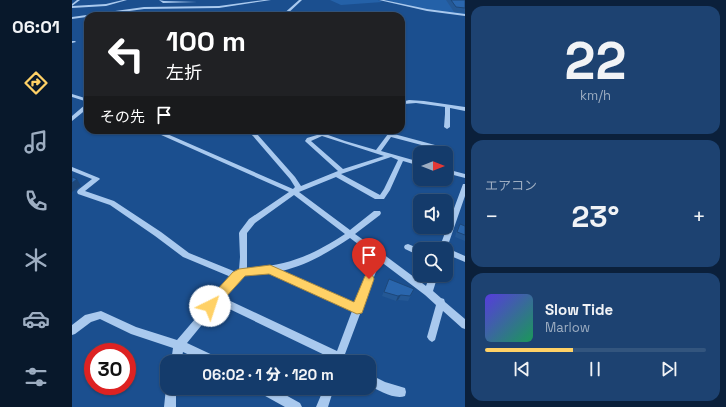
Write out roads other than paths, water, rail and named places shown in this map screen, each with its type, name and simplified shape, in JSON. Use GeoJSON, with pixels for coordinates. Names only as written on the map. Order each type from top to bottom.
{"type":"FeatureCollection","features":[{"type":"Feature","properties":{"kind":"street"},"geometry":{"type":"LineString","coordinates":[[72,6],[79,0]]}},
{"type":"Feature","properties":{"kind":"street"},"geometry":{"type":"LineString","coordinates":[[72,6],[106,5],[126,0]]}},
{"type":"Feature","properties":{"kind":"street"},"geometry":{"type":"LineString","coordinates":[[160,0],[163,2],[196,1],[194,9]]}},
{"type":"Feature","properties":{"kind":"street"},"geometry":{"type":"LineString","coordinates":[[122,12],[144,8],[194,9],[220,7],[270,0]]}},
{"type":"Feature","properties":{"kind":"street"},"geometry":{"type":"LineString","coordinates":[[287,12],[300,0]]}},
{"type":"Feature","properties":{"kind":"street"},"geometry":{"type":"LineString","coordinates":[[380,0],[427,10],[465,15]]}},
{"type":"Feature","properties":{"kind":"street"},"geometry":{"type":"LineString","coordinates":[[106,5],[110,12]]}},
{"type":"Feature","properties":{"kind":"street"},"geometry":{"type":"LineString","coordinates":[[72,18],[84,17]]}},
{"type":"Feature","properties":{"kind":"street"},"geometry":{"type":"LineString","coordinates":[[72,94],[84,99]]}},
{"type":"Feature","properties":{"kind":"street"},"geometry":{"type":"LineString","coordinates":[[405,102],[465,109]]}},
{"type":"Feature","properties":{"kind":"street"},"geometry":{"type":"LineString","coordinates":[[445,123],[447,106]]}},
{"type":"Feature","properties":{"kind":"street"},"geometry":{"type":"LineString","coordinates":[[72,119],[84,108]]}},
{"type":"Feature","properties":{"kind":"street"},"geometry":{"type":"LineString","coordinates":[[162,134],[294,192],[428,292],[465,325]]}},
{"type":"Feature","properties":{"kind":"street"},"geometry":{"type":"LineString","coordinates":[[254,134],[293,178],[298,186],[294,192]]}},
{"type":"Feature","properties":{"kind":"street"},"geometry":{"type":"LineString","coordinates":[[377,152],[390,134]]}},
{"type":"Feature","properties":{"kind":"street"},"geometry":{"type":"LineString","coordinates":[[398,134],[433,146]]}},
{"type":"Feature","properties":{"kind":"street"},"geometry":{"type":"LineString","coordinates":[[401,159],[387,190],[382,197],[377,197],[339,173],[308,141],[309,139],[320,135],[413,162]]}},
{"type":"Feature","properties":{"kind":"street"},"geometry":{"type":"LineString","coordinates":[[177,355],[179,345],[240,274],[244,257],[243,233],[252,221],[294,192],[339,173],[389,156]]}},
{"type":"Feature","properties":{"kind":"street"},"geometry":{"type":"LineString","coordinates":[[72,169],[97,179],[80,192],[112,203],[186,255],[240,274],[291,265],[305,259],[352,234],[377,213]]}},
{"type":"Feature","properties":{"kind":"street"},"geometry":{"type":"LineString","coordinates":[[453,173],[465,176]]}},
{"type":"Feature","properties":{"kind":"street"},"geometry":{"type":"LineString","coordinates":[[445,242],[465,186]]}},
{"type":"Feature","properties":{"kind":"street"},"geometry":{"type":"LineString","coordinates":[[408,247],[413,250]]}},
{"type":"Feature","properties":{"kind":"street"},"geometry":{"type":"LineString","coordinates":[[341,355],[379,254]]}},
{"type":"Feature","properties":{"kind":"street"},"geometry":{"type":"LineString","coordinates":[[453,254],[465,259]]}},
{"type":"Feature","properties":{"kind":"street"},"geometry":{"type":"LineString","coordinates":[[270,269],[357,309]]}},
{"type":"Feature","properties":{"kind":"street"},"geometry":{"type":"LineString","coordinates":[[428,292],[432,282]]}},
{"type":"Feature","properties":{"kind":"street"},"geometry":{"type":"LineString","coordinates":[[217,299],[329,355]]}},
{"type":"Feature","properties":{"kind":"street"},"geometry":{"type":"LineString","coordinates":[[432,336],[440,302]]}},
{"type":"Feature","properties":{"kind":"street"},"geometry":{"type":"LineString","coordinates":[[72,331],[88,318],[101,315],[134,331],[179,345],[200,355]]}},
{"type":"Feature","properties":{"kind":"street"},"geometry":{"type":"LineString","coordinates":[[376,383],[383,387],[401,392]]}},
{"type":"Feature","properties":{"kind":"street"},"geometry":{"type":"LineString","coordinates":[[170,407],[171,395]]}},
{"type":"Feature","properties":{"kind":"street"},"geometry":{"type":"LineString","coordinates":[[275,395],[296,407]]}},
{"type":"Feature","properties":{"kind":"street"},"geometry":{"type":"LineString","coordinates":[[322,407],[326,395]]}}]}
